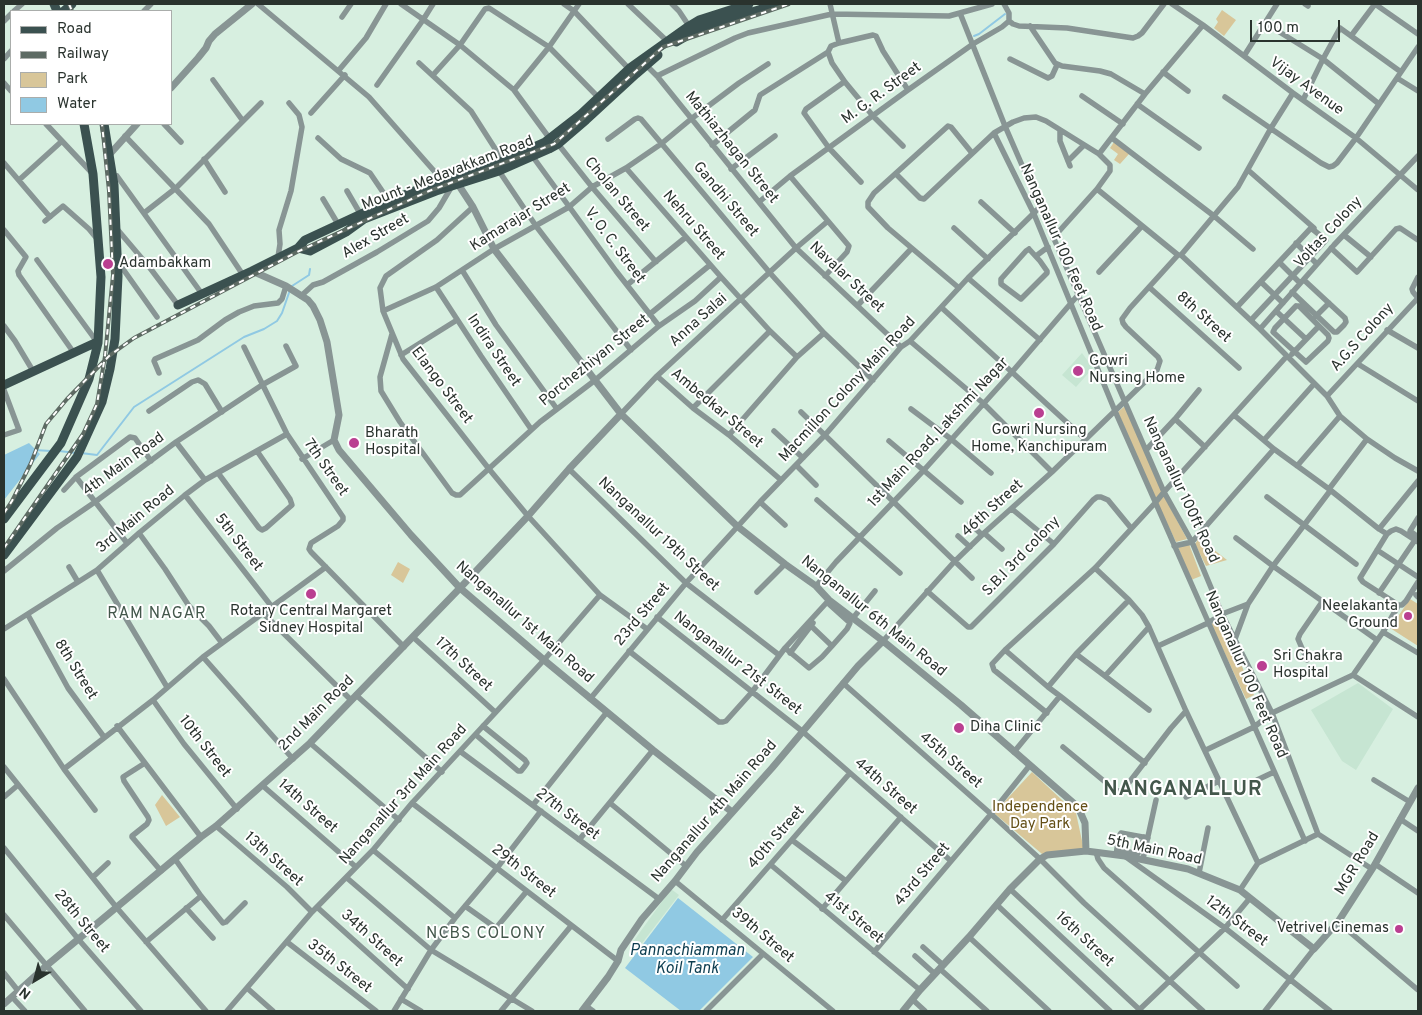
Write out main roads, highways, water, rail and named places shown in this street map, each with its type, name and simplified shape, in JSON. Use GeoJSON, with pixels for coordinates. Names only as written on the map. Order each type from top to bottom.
{"type":"FeatureCollection","features":[{"type":"Feature","properties":{"kind":"main road","name":"Mount - Medavakkam Road"},"geometry":{"type":"LineString","coordinates":[[178,305],[252,271],[298,248],[305,240],[389,201],[442,180],[454,182],[499,171],[533,157],[586,120],[642,64],[689,26],[730,7],[750,4]]}},
{"type":"Feature","properties":{"kind":"main road","name":"Mount - Medavakkam Road"},"geometry":{"type":"LineString","coordinates":[[298,248],[310,251],[364,220],[436,191],[502,161],[554,142],[629,69],[642,64],[700,28],[778,4]]}},
{"type":"Feature","properties":{"kind":"main road"},"geometry":{"type":"LineString","coordinates":[[4,519],[61,443],[89,379],[97,342],[101,277],[93,174],[84,125]]}},
{"type":"Feature","properties":{"kind":"main road"},"geometry":{"type":"LineString","coordinates":[[4,555],[77,457],[102,402],[113,355],[116,339],[118,276],[114,185],[104,125]]}},
{"type":"Feature","properties":{"kind":"main road"},"geometry":{"type":"LineString","coordinates":[[4,384],[97,342]]}},
{"type":"Feature","properties":{"kind":"water"},"geometry":{"type":"Polygon","coordinates":[[[29,443],[40,454],[4,500],[4,455],[29,443]]]}},
{"type":"Feature","properties":{"kind":"water","name":"Pannachiamman Koil Tank"},"geometry":{"type":"Polygon","coordinates":[[[678,898],[753,957],[699,1011],[681,1011],[625,968],[678,898]]]}},
{"type":"Feature","properties":{"kind":"waterway"},"geometry":{"type":"LineString","coordinates":[[974,36],[1005,14]]}},
{"type":"Feature","properties":{"kind":"waterway"},"geometry":{"type":"LineString","coordinates":[[292,286],[309,275],[310,269]]}},
{"type":"Feature","properties":{"kind":"waterway"},"geometry":{"type":"LineString","coordinates":[[81,453],[97,455],[134,407],[244,337],[264,329],[277,321],[282,313],[290,290]]}},
{"type":"Feature","properties":{"kind":"waterway"},"geometry":{"type":"LineString","coordinates":[[34,450],[51,451]]}},
{"type":"Feature","properties":{"kind":"waterway"},"geometry":{"type":"LineString","coordinates":[[59,451],[76,453]]}},
{"type":"Feature","properties":{"kind":"railway"},"geometry":{"type":"LineString","coordinates":[[69,4],[72,10]]}},
{"type":"Feature","properties":{"kind":"railway"},"geometry":{"type":"LineString","coordinates":[[4,513],[31,463],[46,424],[67,399],[109,356],[134,338],[297,252],[429,191],[554,144],[663,47],[789,4]]}},
{"type":"Feature","properties":{"kind":"railway"},"geometry":{"type":"LineString","coordinates":[[4,548],[83,434],[97,404],[105,356],[113,275],[109,191],[102,125]]}},
{"type":"Feature","properties":{"kind":"place","name":"Adambakkam"},"geometry":{"type":"Point","coordinates":[108,264]}},
{"type":"Feature","properties":{"kind":"place","name":"Gowri Nursing Home"},"geometry":{"type":"Point","coordinates":[1078,371]}},
{"type":"Feature","properties":{"kind":"place","name":"Gowri Nursing Home, Kanchipuram"},"geometry":{"type":"Point","coordinates":[1039,413]}},
{"type":"Feature","properties":{"kind":"place","name":"Bharath Hospital"},"geometry":{"type":"Point","coordinates":[354,443]}},
{"type":"Feature","properties":{"kind":"place","name":"Rotary Central Margaret Sidney Hospital"},"geometry":{"type":"Point","coordinates":[311,594]}},
{"type":"Feature","properties":{"kind":"place","name":"Neelakanta Ground"},"geometry":{"type":"Point","coordinates":[1408,616]}},
{"type":"Feature","properties":{"kind":"place","name":"Sri Chakra Hospital"},"geometry":{"type":"Point","coordinates":[1262,666]}},
{"type":"Feature","properties":{"kind":"place","name":"Diha Clinic"},"geometry":{"type":"Point","coordinates":[959,728]}},
{"type":"Feature","properties":{"kind":"place","name":"Vetrivel Cinemas"},"geometry":{"type":"Point","coordinates":[1399,929]}},
{"type":"Feature","properties":{"kind":"district","name":"RAM NAGAR"},"geometry":{"type":"Point","coordinates":[157,615]}},
{"type":"Feature","properties":{"kind":"district","name":"NANGANALLUR"},"geometry":{"type":"Point","coordinates":[1183,791]}},
{"type":"Feature","properties":{"kind":"district","name":"NCBS COLONY"},"geometry":{"type":"Point","coordinates":[486,935]}},
{"type":"Feature","properties":{"kind":"park label","name":"Independence Day Park"},"geometry":{"type":"Point","coordinates":[1040,816]}}]}
